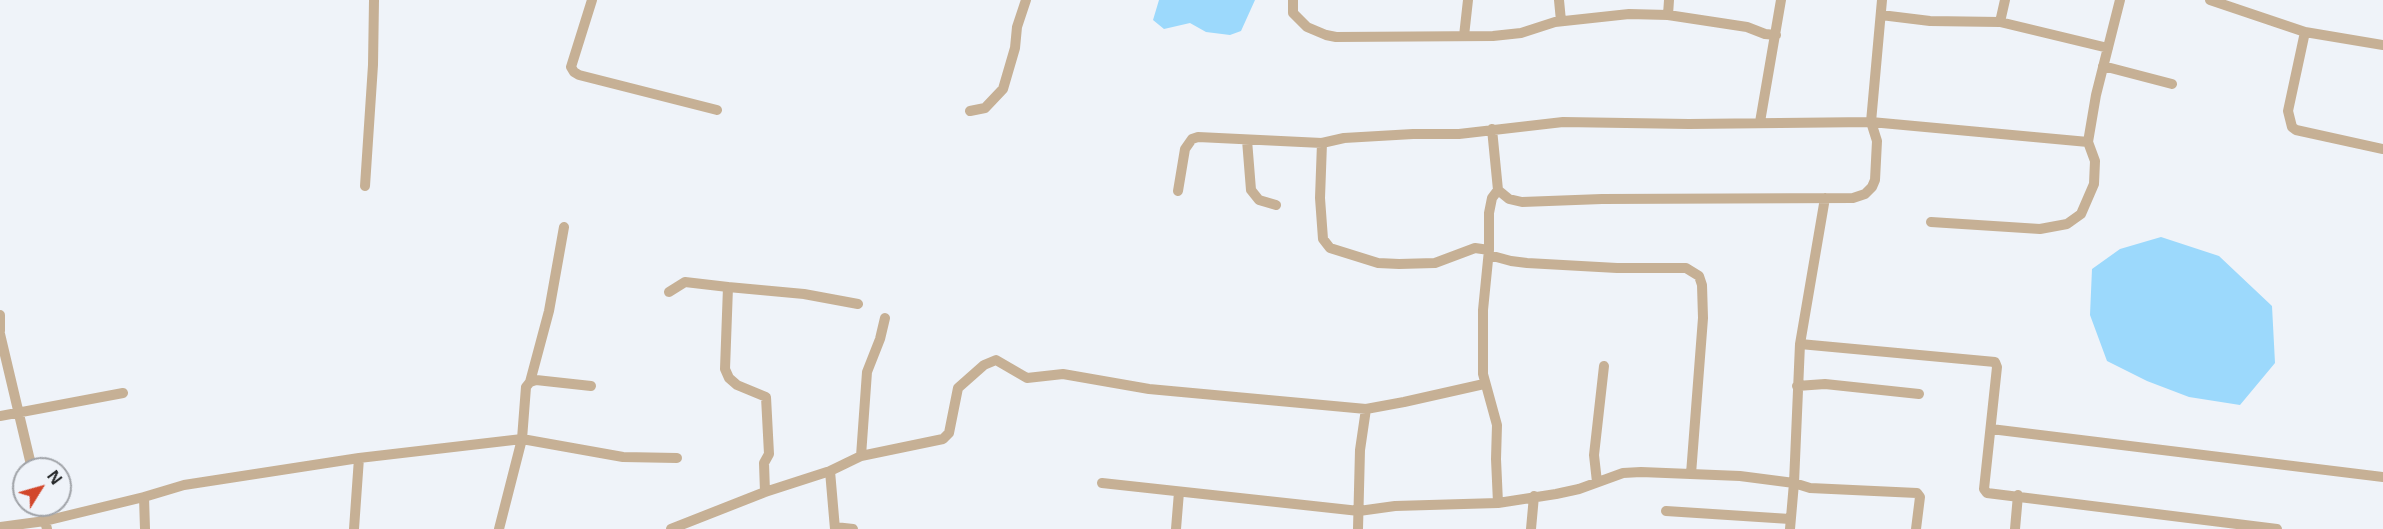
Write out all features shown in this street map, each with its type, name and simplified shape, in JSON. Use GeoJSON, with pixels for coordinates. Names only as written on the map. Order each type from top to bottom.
{"type":"FeatureCollection","features":[{"type":"Feature","properties":{"kind":"street"},"geometry":{"type":"LineString","coordinates":[[364,186],[373,65],[374,0]]}},
{"type":"Feature","properties":{"kind":"street"},"geometry":{"type":"LineString","coordinates":[[592,0],[571,67],[574,72],[717,110]]}},
{"type":"Feature","properties":{"kind":"street"},"geometry":{"type":"LineString","coordinates":[[970,111],[985,108],[1003,89],[1015,48],[1017,27],[1026,0]]}},
{"type":"Feature","properties":{"kind":"street"},"geometry":{"type":"LineString","coordinates":[[1293,0],[1292,8],[1297,18],[1307,27],[1326,35],[1376,38],[1521,33],[1561,21],[1629,14],[1668,15],[1747,27],[1765,34],[1776,35]]}},
{"type":"Feature","properties":{"kind":"street"},"geometry":{"type":"LineString","coordinates":[[1464,36],[1468,0]]}},
{"type":"Feature","properties":{"kind":"street"},"geometry":{"type":"LineString","coordinates":[[1559,0],[1561,21]]}},
{"type":"Feature","properties":{"kind":"street"},"geometry":{"type":"LineString","coordinates":[[1668,15],[1669,0]]}},
{"type":"Feature","properties":{"kind":"street"},"geometry":{"type":"LineString","coordinates":[[1760,122],[1781,0]]}},
{"type":"Feature","properties":{"kind":"street"},"geometry":{"type":"LineString","coordinates":[[1498,190],[1509,199],[1522,202],[1602,199],[1853,198],[1865,194],[1872,187],[1878,152],[1871,122],[1882,0]]}},
{"type":"Feature","properties":{"kind":"street"},"geometry":{"type":"LineString","coordinates":[[2000,22],[2005,0]]}},
{"type":"Feature","properties":{"kind":"street"},"geometry":{"type":"LineString","coordinates":[[1931,222],[2040,229],[2067,224],[2081,214],[2094,184],[2095,161],[2088,142],[2096,95],[2120,0]]}},
{"type":"Feature","properties":{"kind":"street"},"geometry":{"type":"LineString","coordinates":[[2210,0],[2305,32],[2383,45]]}},
{"type":"Feature","properties":{"kind":"street"},"geometry":{"type":"LineString","coordinates":[[1881,15],[1930,21],[2000,22],[2108,48]]}},
{"type":"Feature","properties":{"kind":"street"},"geometry":{"type":"LineString","coordinates":[[2305,32],[2288,111],[2288,121],[2296,130],[2383,149]]}},
{"type":"Feature","properties":{"kind":"street"},"geometry":{"type":"LineString","coordinates":[[2103,66],[2172,84]]}},
{"type":"Feature","properties":{"kind":"street"},"geometry":{"type":"LineString","coordinates":[[1179,192],[1185,149],[1192,139],[1198,137],[1322,143],[1344,138],[1447,134],[1579,122],[1689,124],[1871,122],[2088,142]]}},
{"type":"Feature","properties":{"kind":"street"},"geometry":{"type":"LineString","coordinates":[[1492,129],[1498,190],[1492,198],[1489,213],[1489,252],[1483,310],[1484,384],[1497,425],[1498,503]]}},
{"type":"Feature","properties":{"kind":"street"},"geometry":{"type":"LineString","coordinates":[[1247,140],[1251,190],[1260,200],[1276,205]]}},
{"type":"Feature","properties":{"kind":"street"},"geometry":{"type":"LineString","coordinates":[[1322,143],[1320,198],[1323,239],[1330,248],[1378,263],[1435,263],[1475,248],[1511,261],[1617,268],[1686,268],[1699,276],[1702,285],[1703,318],[1691,474]]}},
{"type":"Feature","properties":{"kind":"street"},"geometry":{"type":"LineString","coordinates":[[1666,511],[1790,524],[1800,344],[1825,198]]}},
{"type":"Feature","properties":{"kind":"street"},"geometry":{"type":"LineString","coordinates":[[499,529],[522,439],[526,387],[530,382],[549,311],[564,227]]}},
{"type":"Feature","properties":{"kind":"street"},"geometry":{"type":"LineString","coordinates":[[669,292],[685,282],[804,294],[858,304]]}},
{"type":"Feature","properties":{"kind":"street"},"geometry":{"type":"LineString","coordinates":[[728,287],[725,369],[729,378],[737,385],[766,397],[769,454],[764,463],[765,492]]}},
{"type":"Feature","properties":{"kind":"street"},"geometry":{"type":"LineString","coordinates":[[0,315],[0,333],[29,457]]}},
{"type":"Feature","properties":{"kind":"street"},"geometry":{"type":"LineString","coordinates":[[861,456],[867,372],[880,339],[885,318]]}},
{"type":"Feature","properties":{"kind":"street"},"geometry":{"type":"LineString","coordinates":[[1800,344],[1995,362],[1997,367],[1984,489],[1990,494],[2018,495],[2277,529]]}},
{"type":"Feature","properties":{"kind":"street"},"geometry":{"type":"LineString","coordinates":[[672,529],[765,492],[830,471],[861,456],[947,436],[958,388],[984,365],[996,360],[1027,378],[1063,374],[1149,389],[1366,409],[1484,384]]}},
{"type":"Feature","properties":{"kind":"street"},"geometry":{"type":"LineString","coordinates":[[1597,482],[1594,455],[1604,366]]}},
{"type":"Feature","properties":{"kind":"street"},"geometry":{"type":"LineString","coordinates":[[530,382],[536,380],[591,386]]}},
{"type":"Feature","properties":{"kind":"street"},"geometry":{"type":"LineString","coordinates":[[1797,386],[1824,384],[1919,394]]}},
{"type":"Feature","properties":{"kind":"street"},"geometry":{"type":"LineString","coordinates":[[0,416],[123,393]]}},
{"type":"Feature","properties":{"kind":"street"},"geometry":{"type":"LineString","coordinates":[[1358,529],[1360,450],[1366,409]]}},
{"type":"Feature","properties":{"kind":"street"},"geometry":{"type":"LineString","coordinates":[[1991,429],[2383,477]]}},
{"type":"Feature","properties":{"kind":"street"},"geometry":{"type":"LineString","coordinates":[[0,527],[46,525],[184,485],[359,458],[522,439],[623,457],[677,458]]}},
{"type":"Feature","properties":{"kind":"street"},"geometry":{"type":"LineString","coordinates":[[354,529],[359,458]]}},
{"type":"Feature","properties":{"kind":"street"},"geometry":{"type":"LineString","coordinates":[[830,471],[835,528],[853,529]]}},
{"type":"Feature","properties":{"kind":"street"},"geometry":{"type":"LineString","coordinates":[[1102,483],[1359,511],[1395,506],[1498,503],[1534,496],[1556,495],[1623,473],[1740,476],[1794,483],[1810,488],[1917,493],[1920,497],[1916,529]]}},
{"type":"Feature","properties":{"kind":"street"},"geometry":{"type":"LineString","coordinates":[[1176,529],[1179,492]]}},
{"type":"Feature","properties":{"kind":"street"},"geometry":{"type":"LineString","coordinates":[[2015,529],[2018,495]]}},
{"type":"Feature","properties":{"kind":"street"},"geometry":{"type":"LineString","coordinates":[[144,496],[145,529]]}},
{"type":"Feature","properties":{"kind":"street"},"geometry":{"type":"LineString","coordinates":[[1531,529],[1534,496]]}},
{"type":"Feature","properties":{"kind":"water"},"geometry":{"type":"Polygon","coordinates":[[[1159,0],[1255,0],[1241,31],[1230,35],[1206,32],[1190,23],[1164,29],[1153,20],[1159,0]]]}},
{"type":"Feature","properties":{"kind":"water"},"geometry":{"type":"Polygon","coordinates":[[[2161,237],[2219,256],[2272,306],[2275,363],[2240,405],[2189,397],[2147,381],[2107,361],[2090,315],[2092,269],[2120,249],[2161,237]]]}}]}
